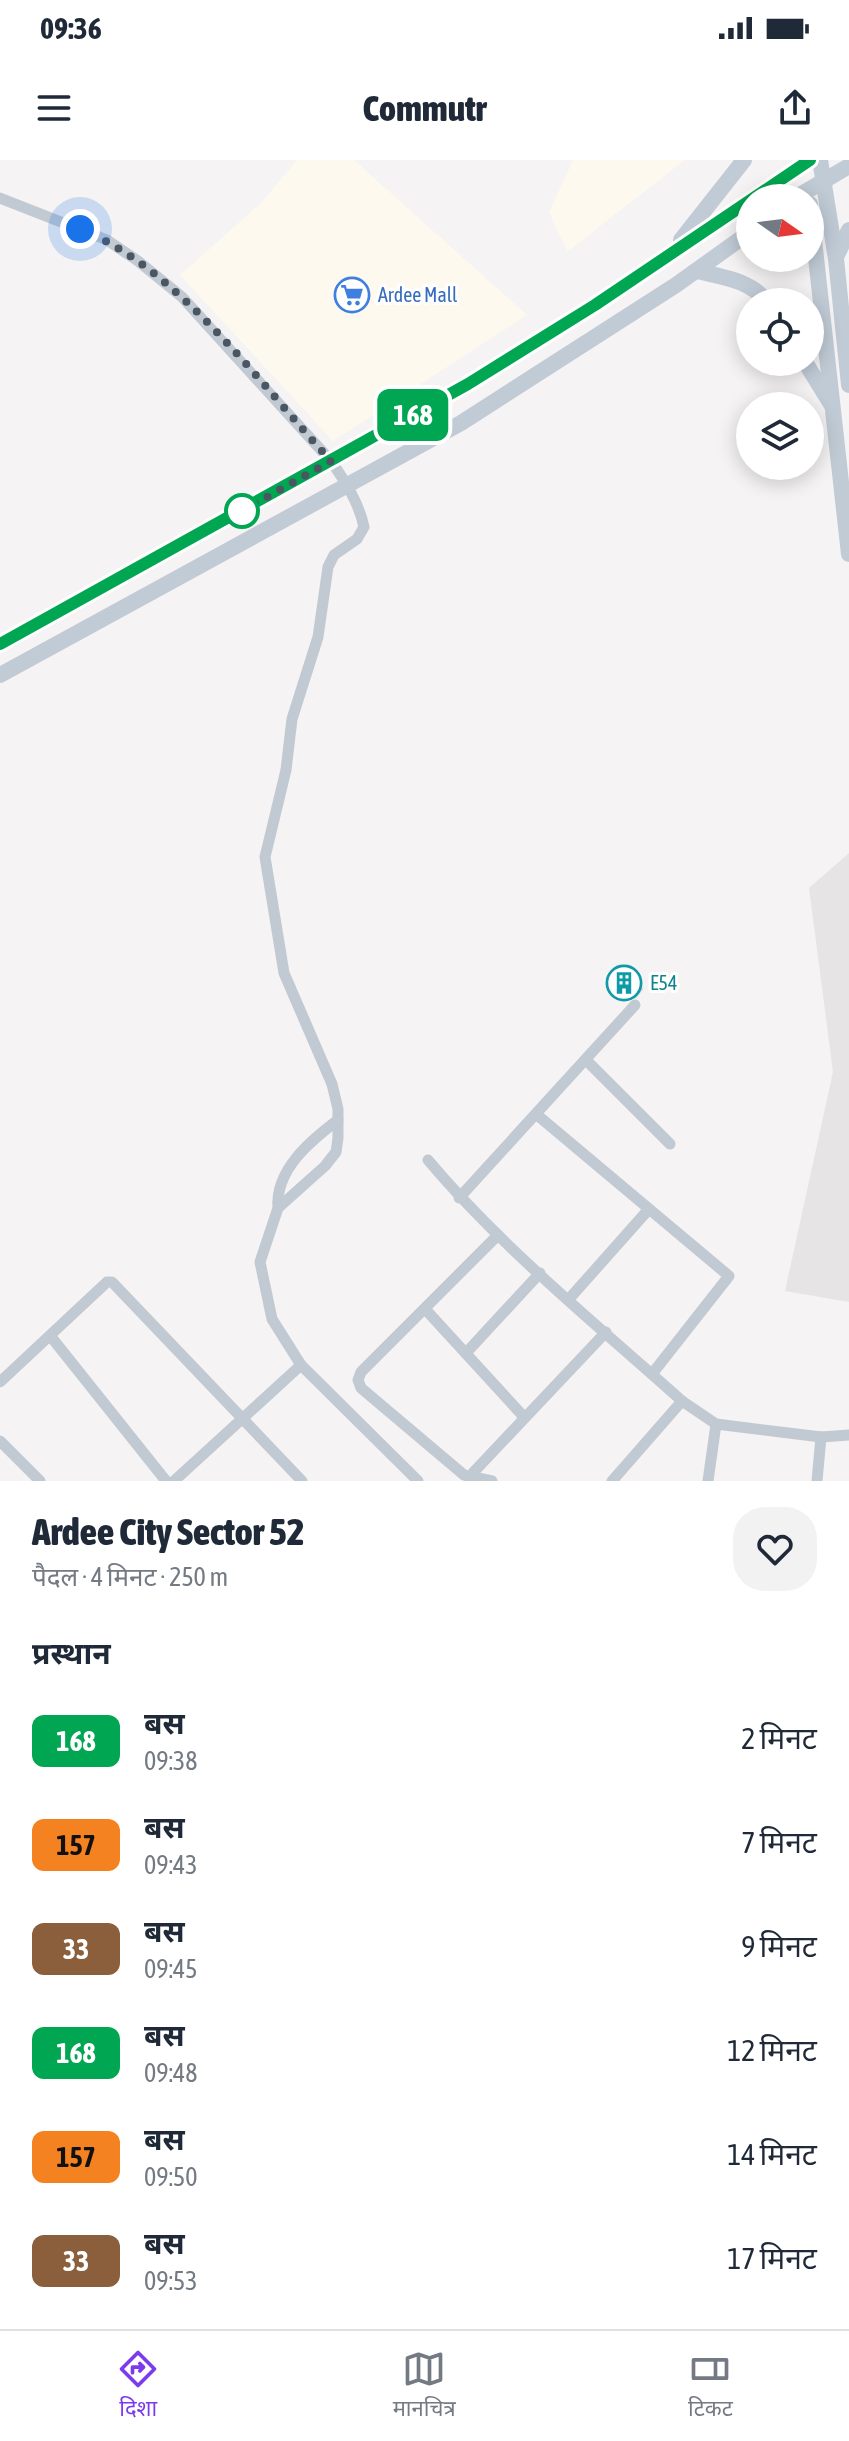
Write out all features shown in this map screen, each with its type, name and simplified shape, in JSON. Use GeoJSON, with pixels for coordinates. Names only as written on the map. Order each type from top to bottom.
{"type":"FeatureCollection","features":[{"type":"Feature","properties":{"kind":"main road"},"geometry":{"type":"LineString","coordinates":[[668,257],[744,160]]}},
{"type":"Feature","properties":{"kind":"main road"},"geometry":{"type":"LineString","coordinates":[[0,644],[468,384],[668,257],[809,161]]}},
{"type":"Feature","properties":{"kind":"main road"},"geometry":{"type":"LineString","coordinates":[[809,161],[824,179],[849,385]]}},
{"type":"Feature","properties":{"kind":"main road"},"geometry":{"type":"LineString","coordinates":[[807,184],[809,161]]}},
{"type":"Feature","properties":{"kind":"main road"},"geometry":{"type":"LineString","coordinates":[[819,184],[849,166]]}},
{"type":"Feature","properties":{"kind":"main road"},"geometry":{"type":"LineString","coordinates":[[836,259],[848,235]]}},
{"type":"Feature","properties":{"kind":"main road"},"geometry":{"type":"LineString","coordinates":[[0,675],[461,423],[697,271],[736,242]]}},
{"type":"Feature","properties":{"kind":"main road"},"geometry":{"type":"LineString","coordinates":[[697,271],[740,281],[753,288]]}},
{"type":"Feature","properties":{"kind":"main road"},"geometry":{"type":"LineString","coordinates":[[816,272],[849,554]]}},
{"type":"Feature","properties":{"kind":"main road"},"geometry":{"type":"LineString","coordinates":[[814,376],[834,409]]}},
{"type":"Feature","properties":{"kind":"street"},"geometry":{"type":"LineString","coordinates":[[0,198],[107,240],[182,297],[331,461],[348,485],[364,527],[357,539],[334,555],[328,567],[318,637],[292,719],[286,770],[265,857],[284,973],[332,1084],[338,1120],[336,1152],[278,1208]]}},
{"type":"Feature","properties":{"kind":"street"},"geometry":{"type":"LineString","coordinates":[[459,1198],[635,1005]]}},
{"type":"Feature","properties":{"kind":"street"},"geometry":{"type":"LineString","coordinates":[[586,1060],[670,1144]]}},
{"type":"Feature","properties":{"kind":"street"},"geometry":{"type":"LineString","coordinates":[[536,1114],[729,1276],[652,1374]]}},
{"type":"Feature","properties":{"kind":"street"},"geometry":{"type":"LineString","coordinates":[[338,1120],[315,1137],[280,1180],[278,1208],[260,1262],[272,1319],[301,1365],[418,1481]]}},
{"type":"Feature","properties":{"kind":"street"},"geometry":{"type":"LineString","coordinates":[[428,1160],[459,1198],[498,1235],[682,1401],[716,1424],[821,1437],[849,1435]]}},
{"type":"Feature","properties":{"kind":"street"},"geometry":{"type":"LineString","coordinates":[[569,1299],[649,1209]]}},
{"type":"Feature","properties":{"kind":"street"},"geometry":{"type":"LineString","coordinates":[[492,1481],[469,1477],[361,1388],[358,1380],[361,1372],[498,1235]]}},
{"type":"Feature","properties":{"kind":"street"},"geometry":{"type":"LineString","coordinates":[[466,1353],[540,1273]]}},
{"type":"Feature","properties":{"kind":"street"},"geometry":{"type":"LineString","coordinates":[[0,1382],[52,1338],[107,1282],[112,1282],[302,1481]]}},
{"type":"Feature","properties":{"kind":"street"},"geometry":{"type":"LineString","coordinates":[[426,1310],[524,1417]]}},
{"type":"Feature","properties":{"kind":"street"},"geometry":{"type":"LineString","coordinates":[[469,1477],[606,1332]]}},
{"type":"Feature","properties":{"kind":"street"},"geometry":{"type":"LineString","coordinates":[[52,1338],[166,1481]]}},
{"type":"Feature","properties":{"kind":"street"},"geometry":{"type":"LineString","coordinates":[[174,1481],[301,1365]]}},
{"type":"Feature","properties":{"kind":"street"},"geometry":{"type":"LineString","coordinates":[[612,1481],[682,1401]]}},
{"type":"Feature","properties":{"kind":"street"},"geometry":{"type":"LineString","coordinates":[[708,1481],[716,1424]]}},
{"type":"Feature","properties":{"kind":"street"},"geometry":{"type":"LineString","coordinates":[[817,1481],[821,1437]]}},
{"type":"Feature","properties":{"kind":"street"},"geometry":{"type":"LineString","coordinates":[[0,1441],[40,1481]]}},
{"type":"Feature","properties":{"kind":"shaded area","name":"Ardee Mall"},"geometry":{"type":"Polygon","coordinates":[[[297,160],[354,160],[527,315],[333,441],[180,275],[261,203],[297,160]]]}},
{"type":"Feature","properties":{"kind":"shaded area"},"geometry":{"type":"Polygon","coordinates":[[[573,160],[685,160],[567,252],[549,212],[573,160]]]}},
{"type":"Feature","properties":{"kind":"shaded area"},"geometry":{"type":"Polygon","coordinates":[[[849,853],[849,1302],[785,1291],[833,1072],[809,888],[849,853]]]}},
{"type":"Feature","properties":{"kind":"building","name":"E54"},"geometry":{"type":"Polygon","coordinates":[[[618,966],[642,989],[636,997],[629,999],[607,978],[618,966]]]}},
{"type":"Feature","properties":{"kind":"bus line","name":"168"},"geometry":{"type":"LineString","coordinates":[[0,644],[468,384],[595,305],[762,189],[810,160]]}},
{"type":"Feature","properties":{"kind":"place","name":"Ardee Mall"},"geometry":{"type":"Point","coordinates":[352,295]}},
{"type":"Feature","properties":{"kind":"place","name":"E54"},"geometry":{"type":"Point","coordinates":[624,983]}},
{"type":"Feature","properties":{"kind":"route"},"geometry":{"type":"LineString","coordinates":[[80,229],[107,240],[182,297],[331,461],[242,511]]}}]}
